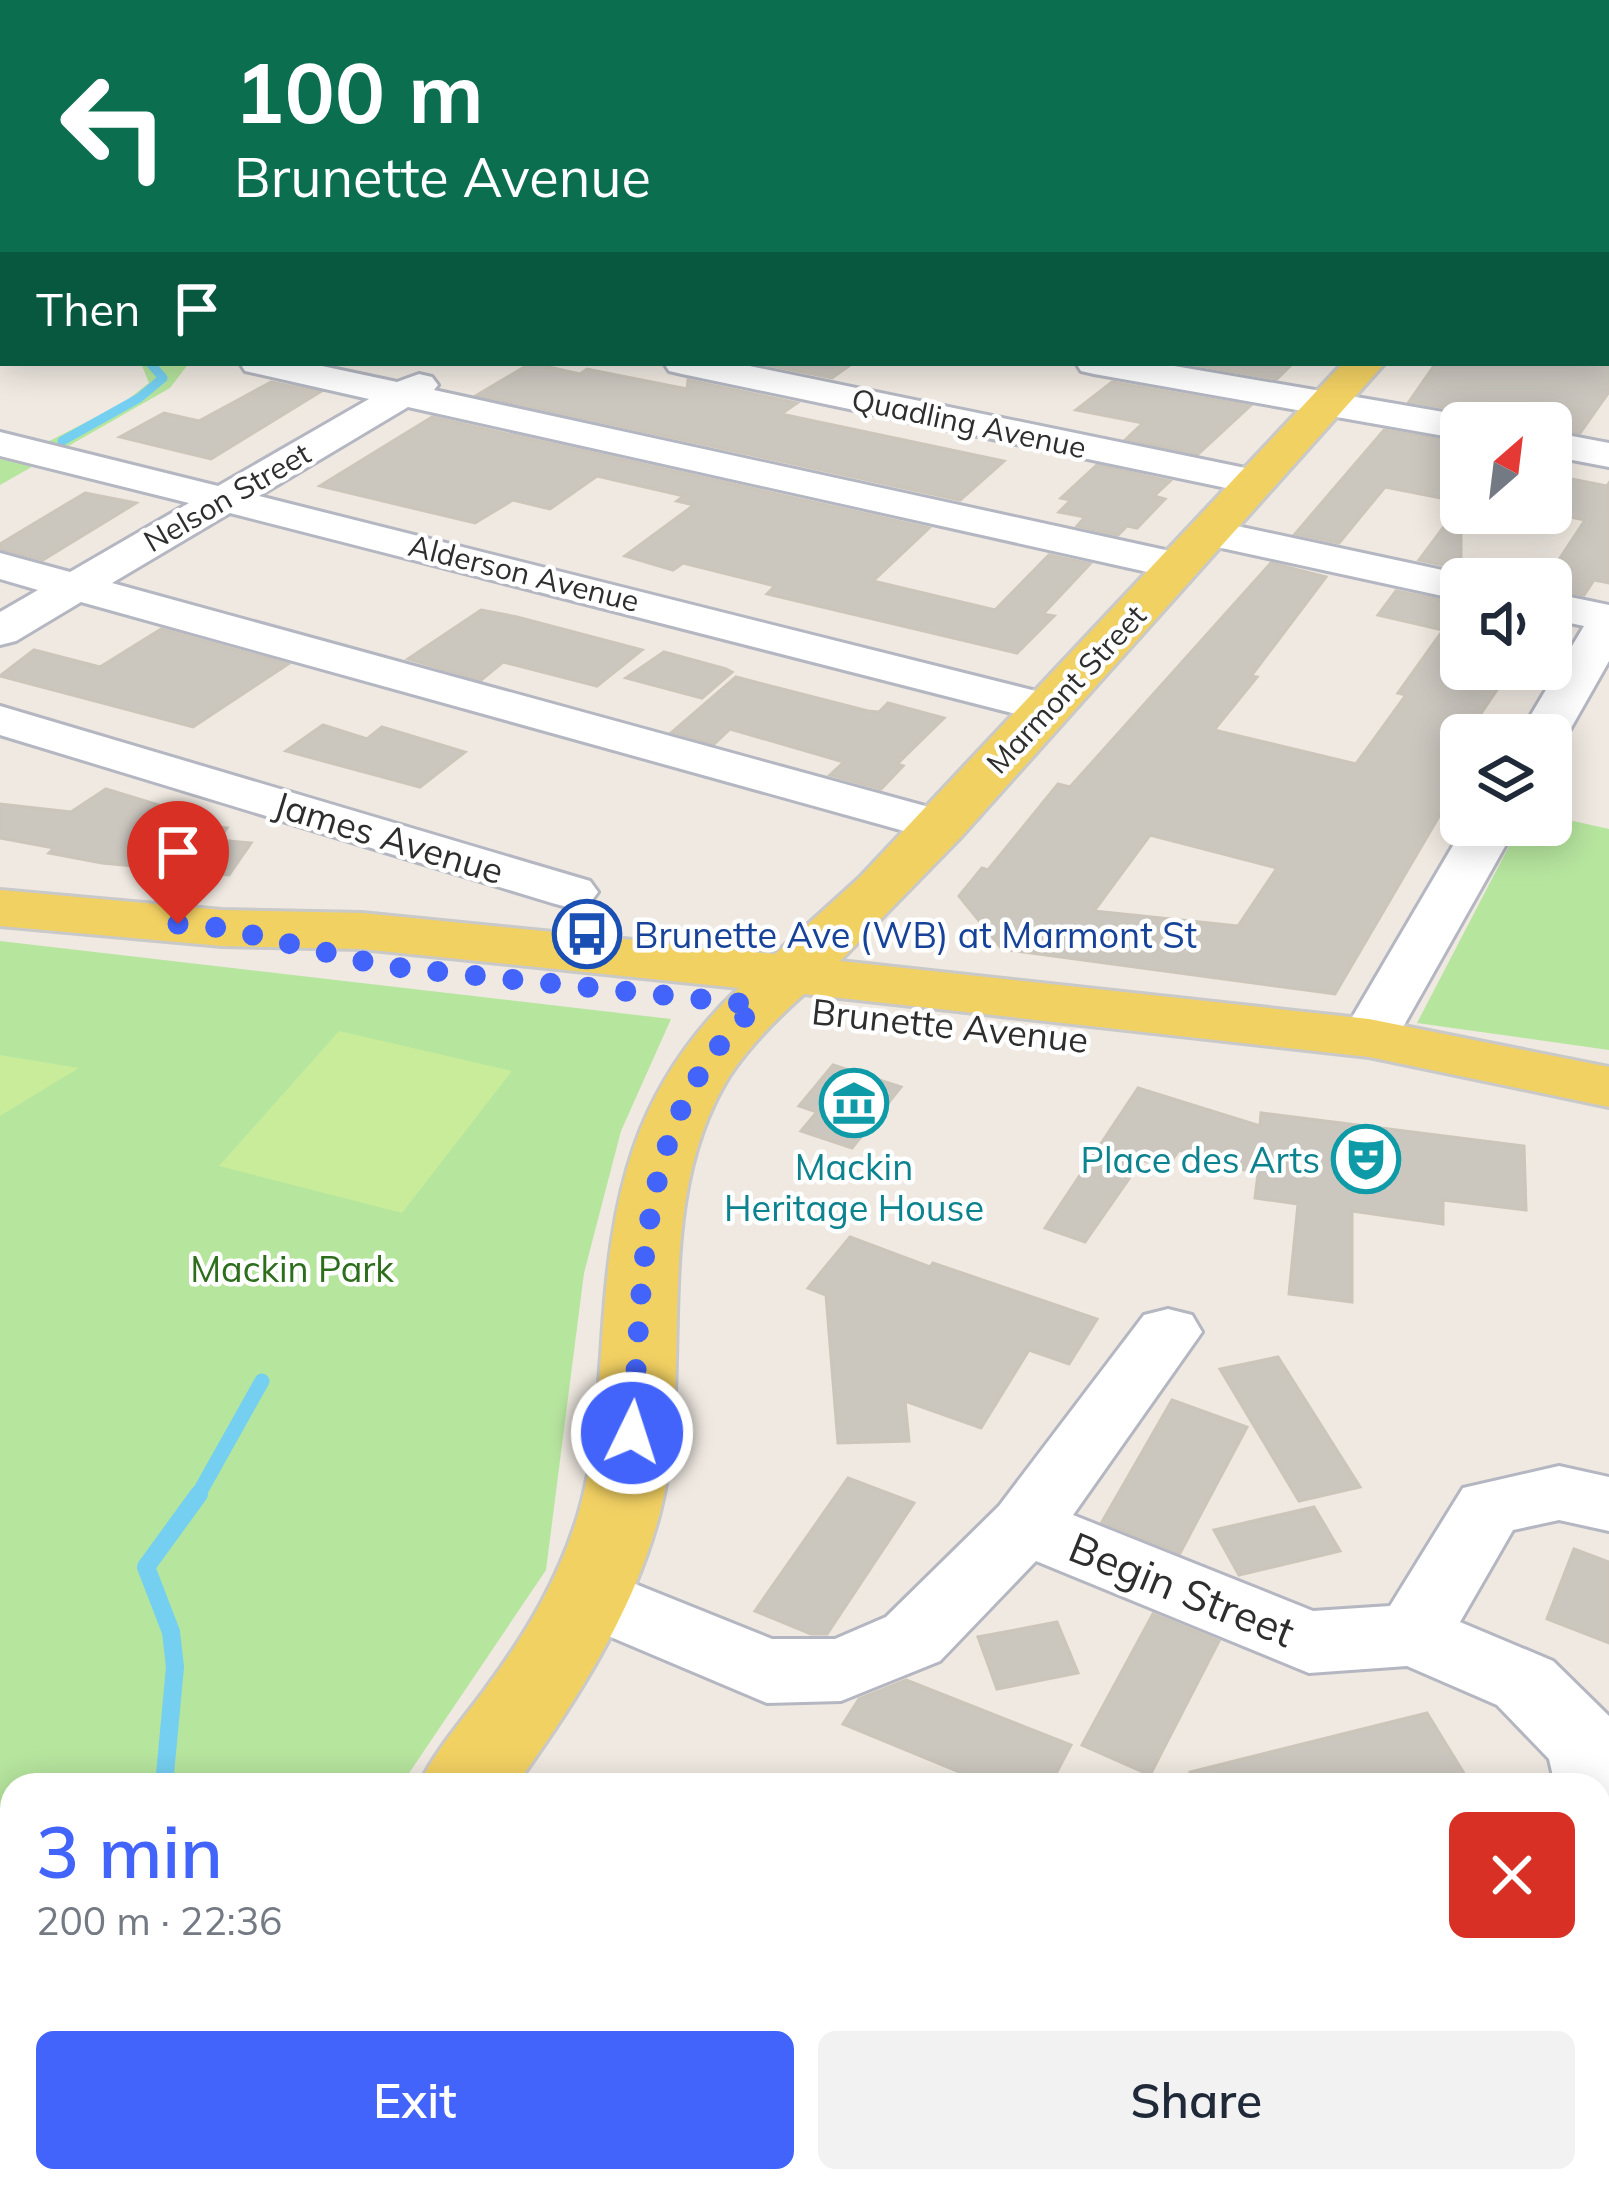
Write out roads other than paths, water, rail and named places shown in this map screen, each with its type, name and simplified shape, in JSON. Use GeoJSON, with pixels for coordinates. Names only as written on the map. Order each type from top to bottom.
{"type":"FeatureCollection","features":[{"type":"Feature","properties":{"kind":"main road","name":"Marmont Street"},"geometry":{"type":"LineString","coordinates":[[473,1773],[534,1690],[588,1595],[616,1526],[629,1466],[640,1297],[658,1166],[699,1070],[734,1026],[940,826],[1363,366]]}},
{"type":"Feature","properties":{"kind":"main road","name":"Brunette Avenue"},"geometry":{"type":"LineString","coordinates":[[0,908],[223,928],[384,966],[777,989],[1369,1038],[1609,1090]]}},
{"type":"Feature","properties":{"kind":"main road","name":"Brunette Avenue"},"geometry":{"type":"LineString","coordinates":[[777,989],[1477,1083],[1609,1090]]}},
{"type":"Feature","properties":{"kind":"street"},"geometry":{"type":"LineString","coordinates":[[272,366],[1194,550],[1440,584]]}},
{"type":"Feature","properties":{"kind":"street","name":"Nelson Street"},"geometry":{"type":"LineString","coordinates":[[0,631],[450,366]]}},
{"type":"Feature","properties":{"kind":"street","name":"Quadling Avenue"},"geometry":{"type":"LineString","coordinates":[[696,366],[1255,482]]}},
{"type":"Feature","properties":{"kind":"street"},"geometry":{"type":"LineString","coordinates":[[1110,366],[1440,423]]}},
{"type":"Feature","properties":{"kind":"street","name":"Alderson Avenue"},"geometry":{"type":"LineString","coordinates":[[0,444],[1047,708]]}},
{"type":"Feature","properties":{"kind":"street"},"geometry":{"type":"LineString","coordinates":[[1572,448],[1609,455]]}},
{"type":"Feature","properties":{"kind":"street"},"geometry":{"type":"LineString","coordinates":[[0,566],[940,826]]}},
{"type":"Feature","properties":{"kind":"street"},"geometry":{"type":"LineString","coordinates":[[1556,714],[1609,620],[1572,611]]}},
{"type":"Feature","properties":{"kind":"street","name":"James Avenue"},"geometry":{"type":"LineString","coordinates":[[0,720],[572,892]]}},
{"type":"Feature","properties":{"kind":"street"},"geometry":{"type":"LineString","coordinates":[[1369,1038],[1479,846]]}},
{"type":"Feature","properties":{"kind":"street","name":"Begin Street"},"geometry":{"type":"LineString","coordinates":[[588,1595],[767,1671],[842,1670],[913,1639],[1025,1526],[1168,1332]]}},
{"type":"Feature","properties":{"kind":"street"},"geometry":{"type":"LineString","coordinates":[[1414,1635],[1489,1507],[1559,1493],[1609,1504]]}},
{"type":"Feature","properties":{"kind":"street","name":"Begin Street"},"geometry":{"type":"LineString","coordinates":[[1025,1526],[1309,1642],[1414,1635],[1525,1683],[1585,1744],[1593,1773]]}},
{"type":"Feature","properties":{"kind":"waterway"},"geometry":{"type":"LineString","coordinates":[[62,441],[139,398],[163,378],[153,366]]}},
{"type":"Feature","properties":{"kind":"waterway"},"geometry":{"type":"LineString","coordinates":[[198,1496],[262,1381]]}},
{"type":"Feature","properties":{"kind":"waterway"},"geometry":{"type":"LineString","coordinates":[[165,1773],[175,1667],[171,1632],[146,1567],[198,1496]]}},
{"type":"Feature","properties":{"kind":"place","name":"Brunette Ave (WB) at Marmont St"},"geometry":{"type":"Point","coordinates":[587,934]}},
{"type":"Feature","properties":{"kind":"place","name":"Mackin Heritage House"},"geometry":{"type":"Point","coordinates":[854,1103]}},
{"type":"Feature","properties":{"kind":"place","name":"Place des Arts"},"geometry":{"type":"Point","coordinates":[1366,1159]}},
{"type":"Feature","properties":{"kind":"park label","name":"Mackin Park"},"geometry":{"type":"Point","coordinates":[292,1268]}}]}
